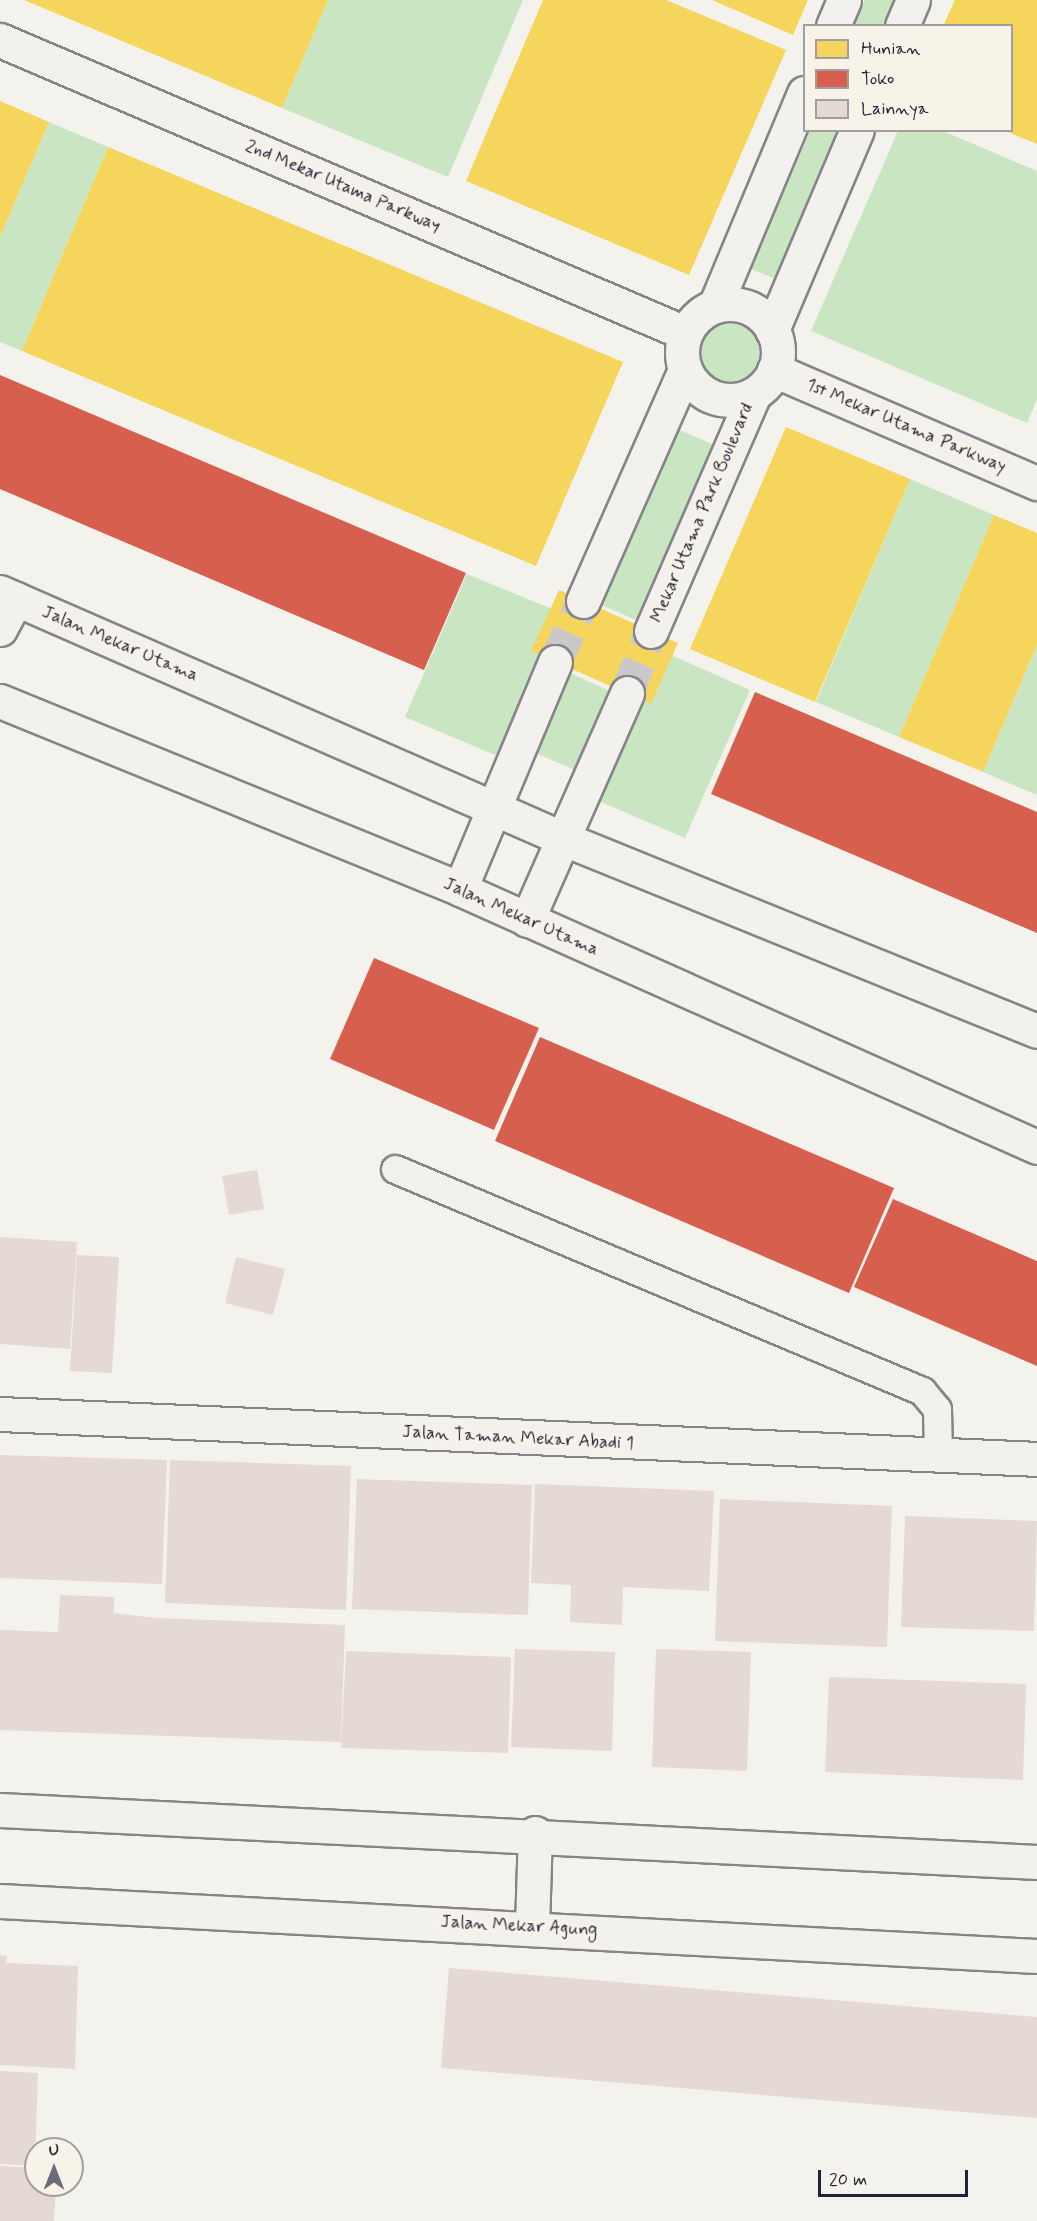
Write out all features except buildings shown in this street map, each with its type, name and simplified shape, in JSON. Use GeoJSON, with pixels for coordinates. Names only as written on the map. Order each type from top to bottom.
{"type":"FeatureCollection","features":[{"type":"Feature","properties":{"kind":"street"},"geometry":{"type":"LineString","coordinates":[[834,24],[844,0]]}},
{"type":"Feature","properties":{"kind":"street"},"geometry":{"type":"LineString","coordinates":[[903,24],[913,0]]}},
{"type":"Feature","properties":{"kind":"street","name":"2nd Mekar Utama Parkway"},"geometry":{"type":"LineString","coordinates":[[0,40],[685,333]]}},
{"type":"Feature","properties":{"kind":"street"},"geometry":{"type":"LineString","coordinates":[[583,601],[685,370],[685,333],[690,323],[715,306],[803,95]]}},
{"type":"Feature","properties":{"kind":"street"},"geometry":{"type":"LineString","coordinates":[[685,370],[693,385],[710,397],[732,401],[753,396],[774,370],[778,361],[772,330],[856,132]]}},
{"type":"Feature","properties":{"kind":"street"},"geometry":{"type":"LineString","coordinates":[[715,306],[748,307],[772,330]]}},
{"type":"Feature","properties":{"kind":"street","name":"1st Mekar Utama Parkway"},"geometry":{"type":"LineString","coordinates":[[774,370],[1037,483]]}},
{"type":"Feature","properties":{"kind":"street","name":"Mekar Utama Park Boulevard"},"geometry":{"type":"LineString","coordinates":[[651,631],[753,396]]}},
{"type":"Feature","properties":{"kind":"street"},"geometry":{"type":"LineString","coordinates":[[0,629],[8,595]]}},
{"type":"Feature","properties":{"kind":"street","name":"Jalan Mekar Utama"},"geometry":{"type":"LineString","coordinates":[[8,595],[564,839],[1037,1031]]}},
{"type":"Feature","properties":{"kind":"street"},"geometry":{"type":"LineString","coordinates":[[460,889],[491,807],[555,662]]}},
{"type":"Feature","properties":{"kind":"street"},"geometry":{"type":"LineString","coordinates":[[527,920],[627,693]]}},
{"type":"Feature","properties":{"kind":"street","name":"Jalan Mekar Utama"},"geometry":{"type":"LineString","coordinates":[[0,701],[460,889],[1037,1147]]}},
{"type":"Feature","properties":{"kind":"street","name":"Jalan Taman Mekar Abadi 1"},"geometry":{"type":"LineString","coordinates":[[0,1414],[630,1444],[938,1452],[1037,1459]]}},
{"type":"Feature","properties":{"kind":"street"},"geometry":{"type":"LineString","coordinates":[[0,1810],[535,1833],[1037,1862]]}},
{"type":"Feature","properties":{"kind":"street"},"geometry":{"type":"LineString","coordinates":[[532,1927],[535,1833]]}},
{"type":"Feature","properties":{"kind":"street","name":"Jalan Mekar Agung"},"geometry":{"type":"LineString","coordinates":[[0,1901],[532,1927],[1037,1956]]}},
{"type":"Feature","properties":{"kind":"lane"},"geometry":{"type":"LineString","coordinates":[[395,1169],[922,1391],[936,1409],[938,1452]]}},
{"type":"Feature","properties":{"kind":"green space"},"geometry":{"type":"Polygon","coordinates":[[[328,0],[523,0],[448,177],[282,108],[328,0]]]}},
{"type":"Feature","properties":{"kind":"green space"},"geometry":{"type":"Polygon","coordinates":[[[865,0],[894,0],[883,24],[854,24],[865,0]]]}},
{"type":"Feature","properties":{"kind":"green space"},"geometry":{"type":"Polygon","coordinates":[[[49,122],[108,147],[22,351],[0,342],[0,237],[49,122]]]}},
{"type":"Feature","properties":{"kind":"green space"},"geometry":{"type":"Polygon","coordinates":[[[810,132],[839,132],[776,279],[751,269],[810,132]]]}},
{"type":"Feature","properties":{"kind":"green space"},"geometry":{"type":"Polygon","coordinates":[[[898,132],[945,132],[1037,171],[1037,399],[1027,423],[811,331],[898,132]]]}},
{"type":"Feature","properties":{"kind":"green space"},"geometry":{"type":"Polygon","coordinates":[[[729,322],[750,331],[759,352],[750,373],[729,382],[708,373],[699,352],[708,331],[729,322]]]}},
{"type":"Feature","properties":{"kind":"green space"},"geometry":{"type":"Polygon","coordinates":[[[675,428],[714,445],[636,620],[597,603],[675,428]]]}},
{"type":"Feature","properties":{"kind":"green space"},"geometry":{"type":"Polygon","coordinates":[[[910,479],[994,515],[899,737],[816,702],[910,479]]]}},
{"type":"Feature","properties":{"kind":"green space"},"geometry":{"type":"Polygon","coordinates":[[[467,574],[564,614],[502,758],[405,717],[467,574]]]}},
{"type":"Feature","properties":{"kind":"green space"},"geometry":{"type":"Polygon","coordinates":[[[1037,645],[1037,795],[983,772],[1037,645]]]}},
{"type":"Feature","properties":{"kind":"green space"},"geometry":{"type":"Polygon","coordinates":[[[660,650],[750,690],[685,838],[594,799],[660,650]]]}},
{"type":"Feature","properties":{"kind":"green space"},"geometry":{"type":"Polygon","coordinates":[[[568,672],[612,692],[575,770],[531,751],[568,672]]]}},
{"type":"Feature","properties":{"kind":"tunnel"},"geometry":{"type":"LineString","coordinates":[[555,662],[583,601]]}},
{"type":"Feature","properties":{"kind":"tunnel"},"geometry":{"type":"LineString","coordinates":[[627,693],[651,631]]}}]}
